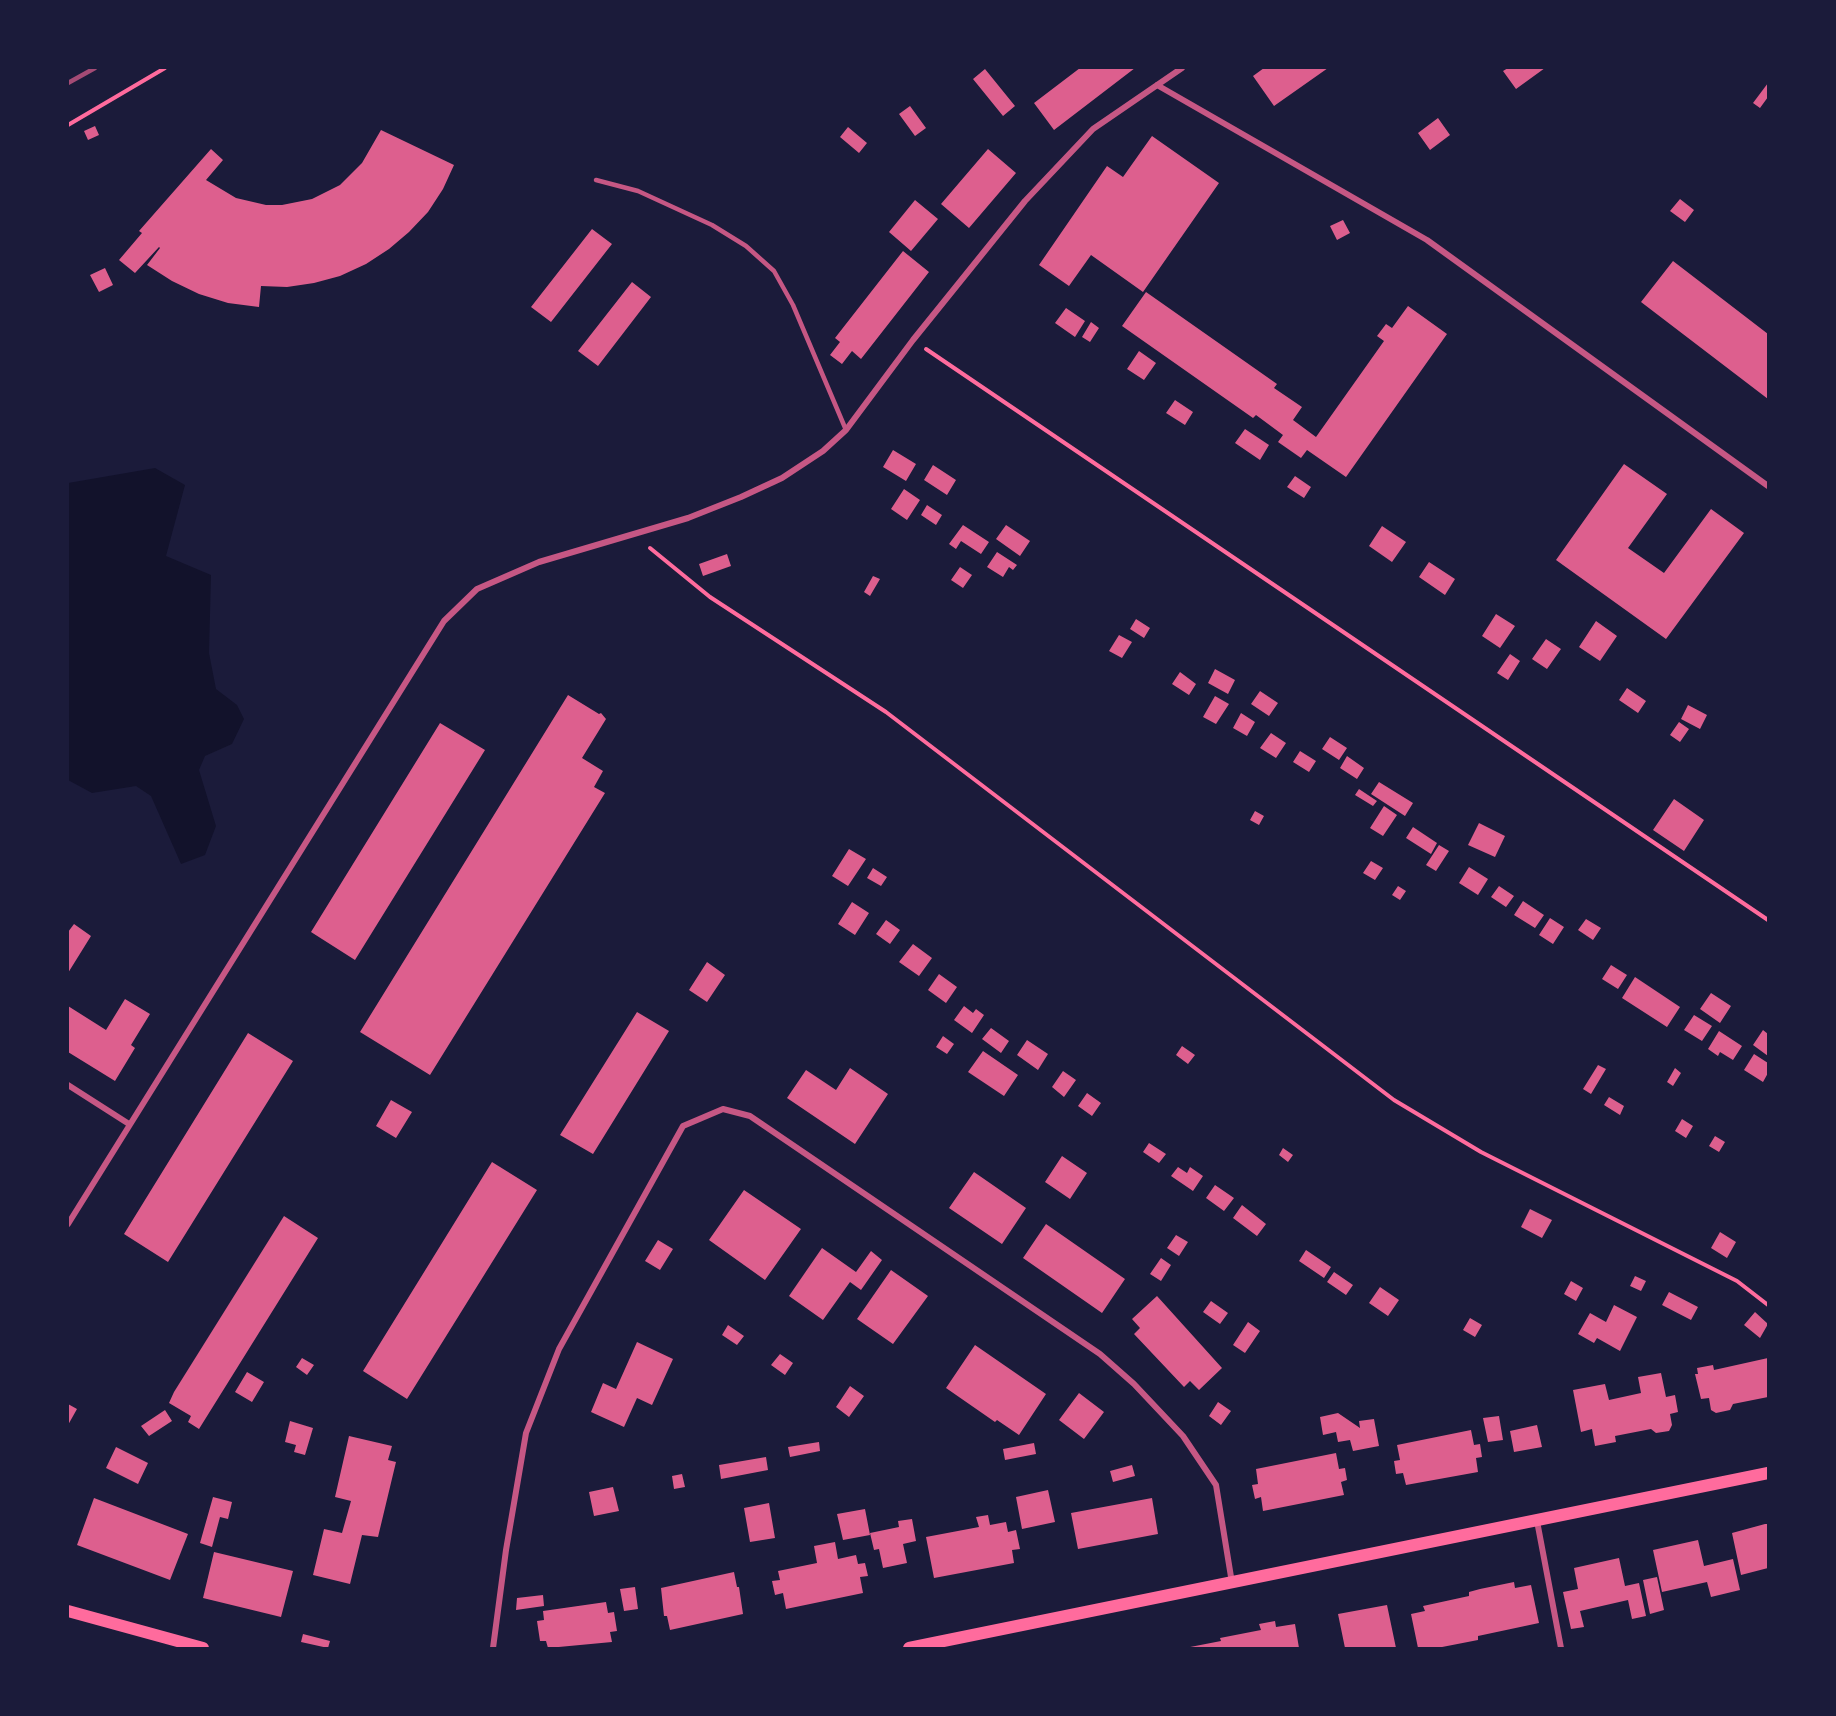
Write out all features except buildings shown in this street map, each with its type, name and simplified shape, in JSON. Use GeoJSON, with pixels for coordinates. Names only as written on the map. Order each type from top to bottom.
{"type":"FeatureCollection","features":[{"type":"Feature","properties":{"kind":"main road"},"geometry":{"type":"LineString","coordinates":[[909,1648],[1768,1473]]}},
{"type":"Feature","properties":{"kind":"main road"},"geometry":{"type":"LineString","coordinates":[[68,1611],[203,1648]]}},
{"type":"Feature","properties":{"kind":"street"},"geometry":{"type":"LineString","coordinates":[[68,1224],[444,621],[477,589],[539,562],[688,518],[741,498],[782,478],[823,451],[846,430],[912,340],[1025,201],[1093,129],[1182,68]]}},
{"type":"Feature","properties":{"kind":"street"},"geometry":{"type":"LineString","coordinates":[[1157,86],[1427,240],[1768,486]]}},
{"type":"Feature","properties":{"kind":"street"},"geometry":{"type":"LineString","coordinates":[[68,1085],[129,1124]]}},
{"type":"Feature","properties":{"kind":"street"},"geometry":{"type":"LineString","coordinates":[[493,1648],[506,1550],[526,1433],[559,1350],[683,1126],[723,1109],[750,1116],[1100,1354],[1134,1383],[1184,1436],[1216,1485],[1232,1584]]}},
{"type":"Feature","properties":{"kind":"street"},"geometry":{"type":"LineString","coordinates":[[1537,1521],[1561,1648]]}},
{"type":"Feature","properties":{"kind":"lane"},"geometry":{"type":"LineString","coordinates":[[596,180],[638,191],[712,225],[746,246],[774,271],[793,305],[846,430]]}},
{"type":"Feature","properties":{"kind":"path"},"geometry":{"type":"LineString","coordinates":[[68,126],[165,68]]}},
{"type":"Feature","properties":{"kind":"path"},"geometry":{"type":"LineString","coordinates":[[912,340],[1768,920]]}},
{"type":"Feature","properties":{"kind":"path"},"geometry":{"type":"LineString","coordinates":[[633,534],[710,597],[886,712],[1394,1100],[1481,1152],[1737,1281],[1768,1305]]}},
{"type":"Feature","properties":{"kind":"shaded area"},"geometry":{"type":"Polygon","coordinates":[[[155,468],[185,485],[166,556],[211,575],[209,653],[216,689],[237,705],[244,719],[232,744],[205,756],[199,770],[216,826],[205,855],[181,864],[151,796],[136,786],[92,793],[68,780],[68,483],[155,468]]]}},
{"type":"Feature","properties":{"kind":"railway"},"geometry":{"type":"LineString","coordinates":[[68,83],[95,68]]}}]}
